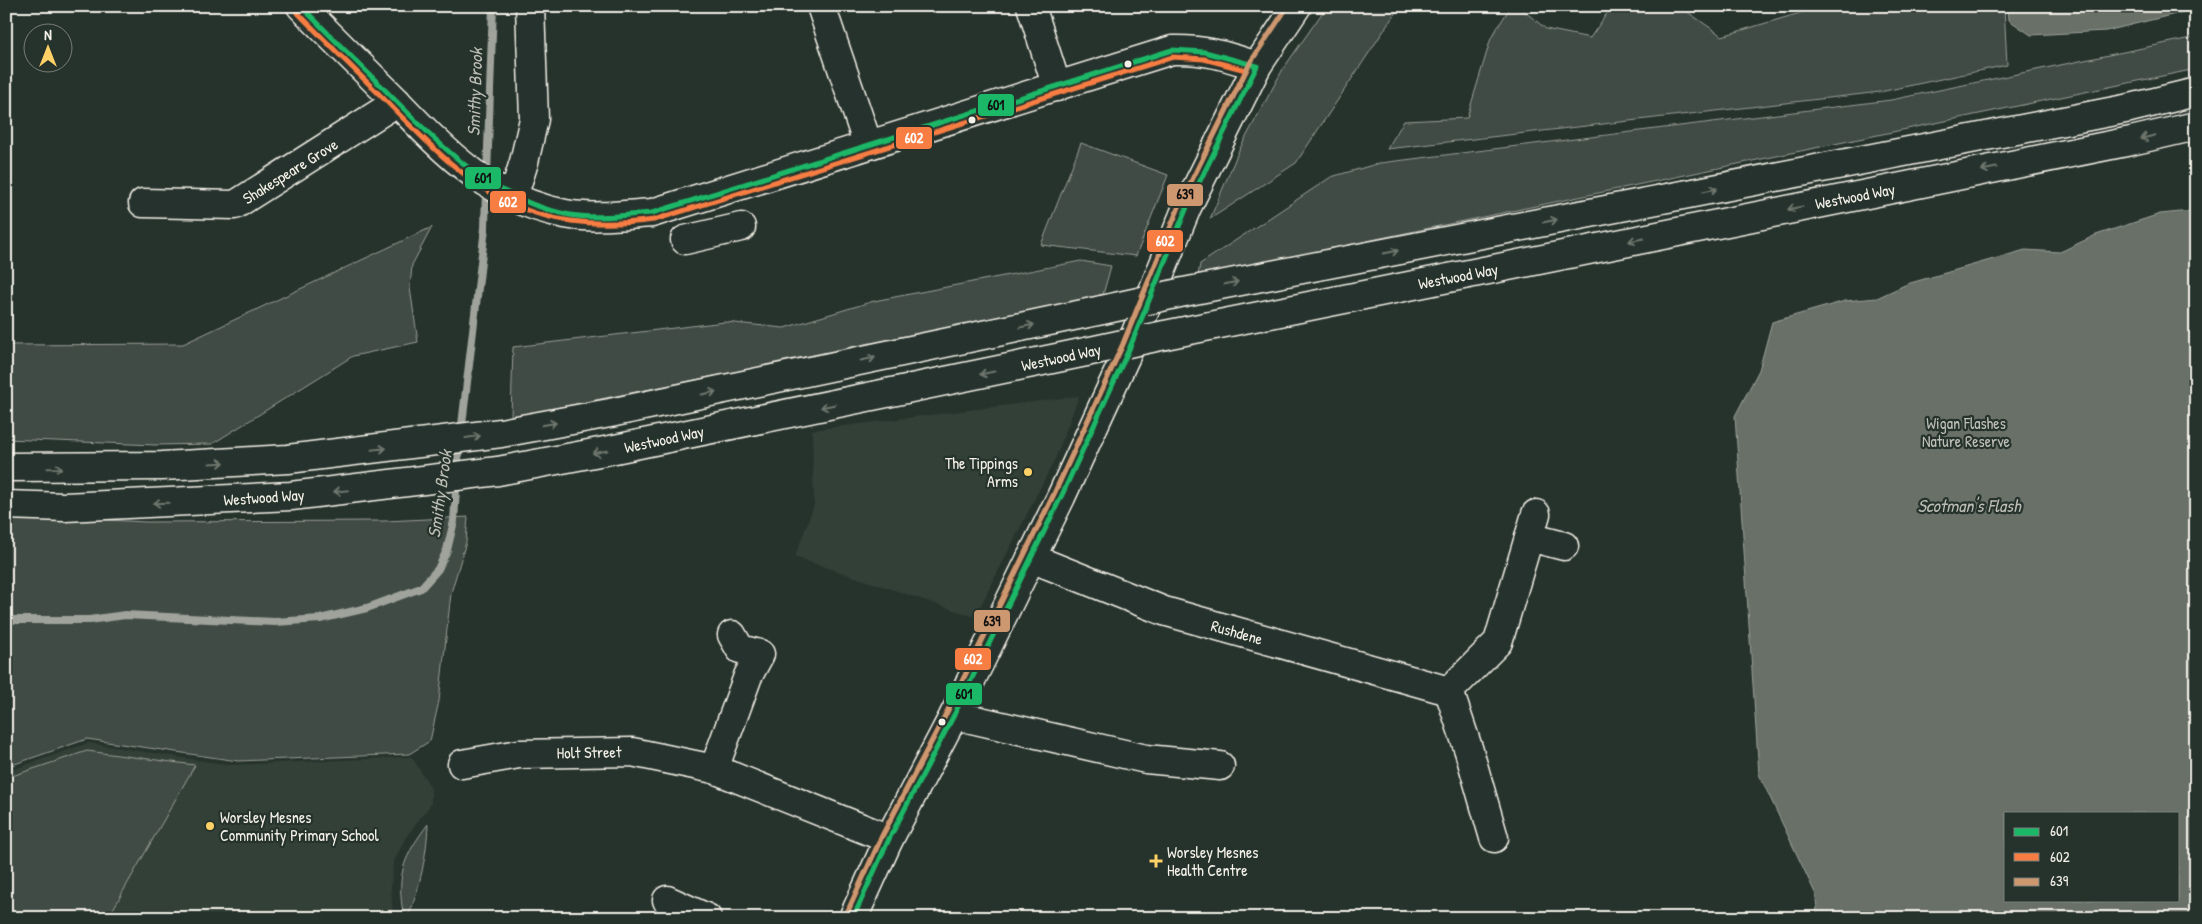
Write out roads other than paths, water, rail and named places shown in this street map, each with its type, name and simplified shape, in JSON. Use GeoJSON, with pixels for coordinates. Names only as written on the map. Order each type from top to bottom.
{"type":"FeatureCollection","features":[{"type":"Feature","properties":{"kind":"main road"},"geometry":{"type":"LineString","coordinates":[[301,6],[439,146],[472,173],[507,194],[541,208],[566,214],[597,217],[652,213],[1172,50],[1195,49],[1217,52],[1257,66]]}},
{"type":"Feature","properties":{"kind":"main road"},"geometry":{"type":"LineString","coordinates":[[507,194],[524,162],[534,119],[530,6]]}},
{"type":"Feature","properties":{"kind":"main road"},"geometry":{"type":"LineString","coordinates":[[821,6],[868,145]]}},
{"type":"Feature","properties":{"kind":"main road"},"geometry":{"type":"LineString","coordinates":[[1031,6],[1057,87]]}},
{"type":"Feature","properties":{"kind":"main road"},"geometry":{"type":"LineString","coordinates":[[853,918],[889,839],[954,715],[1061,497],[1130,347],[1186,207],[1257,66],[1297,6]]}},
{"type":"Feature","properties":{"kind":"main road"},"geometry":{"type":"LineString","coordinates":[[6,467],[171,466],[288,459],[501,433],[629,409],[1184,292],[2130,108],[2196,92]]}},
{"type":"Feature","properties":{"kind":"main road","name":"Shakespeare Grove"},"geometry":{"type":"LineString","coordinates":[[143,203],[235,205],[397,102]]}},
{"type":"Feature","properties":{"kind":"main road","name":"Westwood Way"},"geometry":{"type":"LineString","coordinates":[[6,505],[65,507],[290,496],[406,484],[498,471],[610,450],[1165,335],[2111,145],[2196,126]]}},
{"type":"Feature","properties":{"kind":"main road"},"geometry":{"type":"LineString","coordinates":[[685,240],[732,229],[712,195]]}},
{"type":"Feature","properties":{"kind":"main road"},"geometry":{"type":"LineString","coordinates":[[1494,838],[1469,751],[1449,691],[1498,642],[1533,525],[1564,546]]}},
{"type":"Feature","properties":{"kind":"main road","name":"Rushdene"},"geometry":{"type":"LineString","coordinates":[[1031,558],[1164,612],[1449,691]]}},
{"type":"Feature","properties":{"kind":"main road"},"geometry":{"type":"LineString","coordinates":[[714,769],[748,676],[770,649],[740,649],[732,634]]}},
{"type":"Feature","properties":{"kind":"main road"},"geometry":{"type":"LineString","coordinates":[[954,715],[1146,759],[1220,766]]}},
{"type":"Feature","properties":{"kind":"main road","name":"Holt Street"},"geometry":{"type":"LineString","coordinates":[[462,764],[519,754],[632,752],[714,769],[889,839]]}},
{"type":"Feature","properties":{"kind":"main road"},"geometry":{"type":"LineString","coordinates":[[667,900],[707,918]]}},
{"type":"Feature","properties":{"kind":"water"},"geometry":{"type":"Polygon","coordinates":[[[2008,6],[2196,6],[2196,9],[2106,31],[2031,35],[2009,20],[2008,6]]]}},
{"type":"Feature","properties":{"kind":"water","name":"Scotman's Flash"},"geometry":{"type":"Polygon","coordinates":[[[2196,209],[2196,918],[1817,918],[1816,895],[1759,774],[1735,416],[1759,370],[1772,322],[1845,301],[1877,298],[1907,284],[2025,250],[2060,252],[2096,235],[2160,214],[2196,209]]]}},
{"type":"Feature","properties":{"kind":"waterway","name":"Smithy Brook"},"geometry":{"type":"LineString","coordinates":[[487,175],[493,6]]}},
{"type":"Feature","properties":{"kind":"waterway","name":"Smithy Brook"},"geometry":{"type":"LineString","coordinates":[[6,620],[89,620],[125,615],[275,622],[320,619],[367,608],[421,588],[438,569],[447,550],[454,521],[458,459],[485,228],[486,189]]}},
{"type":"Feature","properties":{"kind":"place","name":"The Tippings Arms"},"geometry":{"type":"Point","coordinates":[1028,472]}},
{"type":"Feature","properties":{"kind":"place","name":"Worsley Mesnes Community Primary School"},"geometry":{"type":"Point","coordinates":[210,826]}},
{"type":"Feature","properties":{"kind":"place","name":"Worsley Mesnes Health Centre"},"geometry":{"type":"Point","coordinates":[1156,861]}},
{"type":"Feature","properties":{"kind":"park label","name":"Wigan Flashes Nature Reserve"},"geometry":{"type":"Point","coordinates":[1966,432]}}]}
